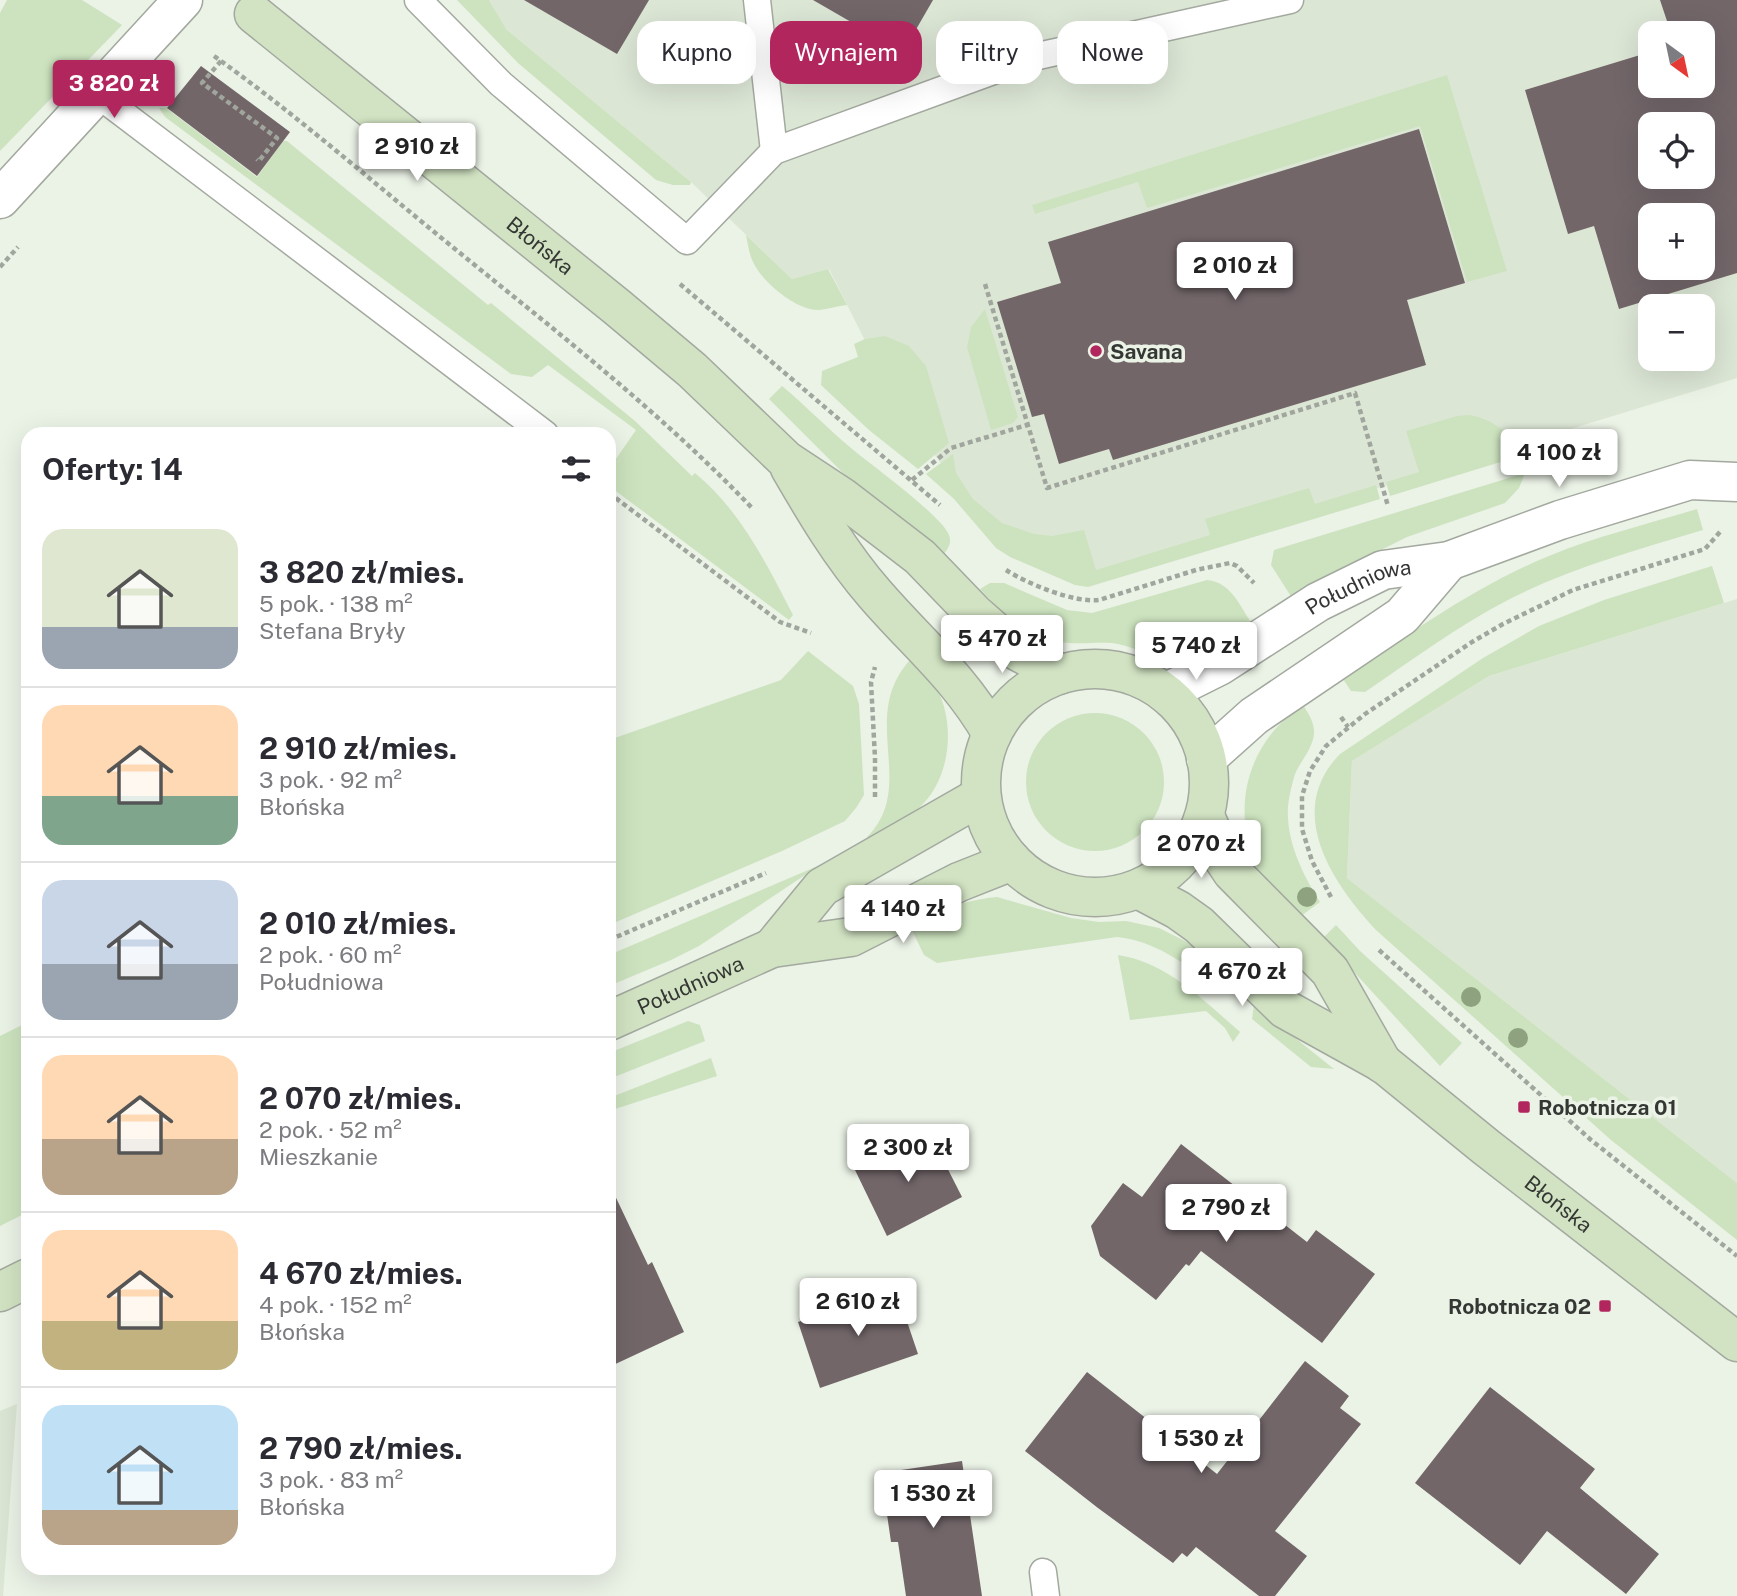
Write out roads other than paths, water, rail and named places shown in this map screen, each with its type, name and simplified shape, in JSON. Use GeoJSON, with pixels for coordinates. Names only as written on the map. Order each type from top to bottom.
{"type":"FeatureCollection","features":[{"type":"Feature","properties":{"kind":"street"},"geometry":{"type":"LineString","coordinates":[[0,199],[183,0]]}},
{"type":"Feature","properties":{"kind":"street","name":"Błońska"},"geometry":{"type":"LineString","coordinates":[[254,14],[617,306],[692,370],[786,460],[842,497],[920,557],[1017,652],[1061,674]]}},
{"type":"Feature","properties":{"kind":"street","name":"Błońska"},"geometry":{"type":"LineString","coordinates":[[786,460],[820,520],[874,593],[945,667],[976,706],[992,734]]}},
{"type":"Feature","properties":{"kind":"street","name":"Południowa"},"geometry":{"type":"LineString","coordinates":[[1164,693],[1219,666],[1318,602],[1383,570],[1449,561],[1560,520],[1690,480],[1737,482]]}},
{"type":"Feature","properties":{"kind":"street","name":"Południowa"},"geometry":{"type":"LineString","coordinates":[[1206,759],[1254,716],[1402,616],[1449,561]]}},
{"type":"Feature","properties":{"kind":"street"},"geometry":{"type":"LineString","coordinates":[[1088,669],[1115,671],[1141,679],[1164,693],[1183,711],[1198,734],[1206,759],[1208,797],[1205,816],[1194,839],[1179,860],[1160,877],[1138,889],[1100,898],[1080,897],[1043,885],[1012,861],[997,842],[987,820],[981,796],[984,754],[992,734],[1009,707],[1033,687],[1061,674],[1088,669]]}},
{"type":"Feature","properties":{"kind":"street","name":"Południowa"},"geometry":{"type":"LineString","coordinates":[[772,948],[822,887],[981,796]]}},
{"type":"Feature","properties":{"kind":"street","name":"Błońska"},"geometry":{"type":"LineString","coordinates":[[1205,816],[1232,872],[1330,971],[1384,1065]]}},
{"type":"Feature","properties":{"kind":"street","name":"Południowa"},"geometry":{"type":"LineString","coordinates":[[616,1018],[772,948],[851,937],[959,882],[1012,861]]}},
{"type":"Feature","properties":{"kind":"street","name":"Błońska"},"geometry":{"type":"LineString","coordinates":[[1138,889],[1178,910],[1199,925],[1285,1009],[1384,1065],[1737,1342]]}},
{"type":"Feature","properties":{"kind":"street"},"geometry":{"type":"LineString","coordinates":[[0,1292],[21,1282]]}},
{"type":"Feature","properties":{"kind":"lane"},"geometry":{"type":"LineString","coordinates":[[418,0],[501,84],[687,241],[774,151],[1029,58],[1290,0]]}},
{"type":"Feature","properties":{"kind":"lane"},"geometry":{"type":"LineString","coordinates":[[757,0],[774,151]]}},
{"type":"Feature","properties":{"kind":"lane"},"geometry":{"type":"LineString","coordinates":[[97,94],[536,427]]}},
{"type":"Feature","properties":{"kind":"place","name":"Savana"},"geometry":{"type":"Point","coordinates":[1096,351]}},
{"type":"Feature","properties":{"kind":"place","name":"Robotnicza 01"},"geometry":{"type":"Point","coordinates":[1524,1107]}},
{"type":"Feature","properties":{"kind":"place","name":"Robotnicza 02"},"geometry":{"type":"Point","coordinates":[1605,1306]}}]}
